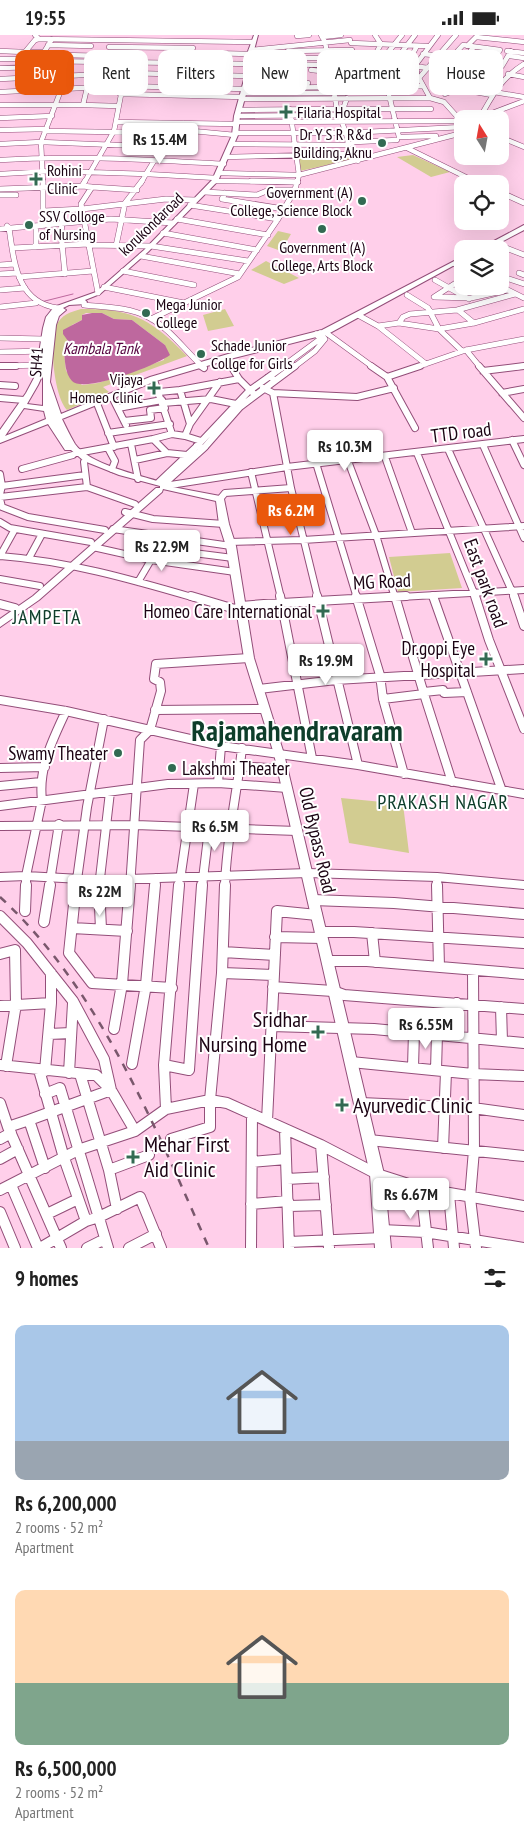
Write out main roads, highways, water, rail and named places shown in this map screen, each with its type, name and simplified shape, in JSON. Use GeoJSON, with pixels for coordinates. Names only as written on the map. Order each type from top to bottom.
{"type":"FeatureCollection","features":[{"type":"Feature","properties":{"kind":"main road","name":"korukondaroad"},"geometry":{"type":"LineString","coordinates":[[60,309],[64,305],[95,294],[104,287],[141,256],[217,178],[236,134],[238,116],[256,35]]}},
{"type":"Feature","properties":{"kind":"main road"},"geometry":{"type":"LineString","coordinates":[[499,240],[524,227]]}},
{"type":"Feature","properties":{"kind":"main road"},"geometry":{"type":"LineString","coordinates":[[509,242],[524,234]]}},
{"type":"Feature","properties":{"kind":"main road"},"geometry":{"type":"LineString","coordinates":[[361,317],[454,268]]}},
{"type":"Feature","properties":{"kind":"main road"},"geometry":{"type":"LineString","coordinates":[[54,421],[142,386],[202,366],[323,335],[406,295],[454,269]]}},
{"type":"Feature","properties":{"kind":"main road"},"geometry":{"type":"LineString","coordinates":[[46,351],[43,339],[46,325],[52,314],[60,309],[76,308],[84,305],[95,294]]}},
{"type":"Feature","properties":{"kind":"main road"},"geometry":{"type":"LineString","coordinates":[[76,301],[82,301],[84,305]]}},
{"type":"Feature","properties":{"kind":"main road","name":"SH41"},"geometry":{"type":"LineString","coordinates":[[54,421],[46,382],[46,351],[52,325],[60,309]]}},
{"type":"Feature","properties":{"kind":"main road"},"geometry":{"type":"LineString","coordinates":[[142,386],[202,366],[229,361],[252,353]]}},
{"type":"Feature","properties":{"kind":"main road"},"geometry":{"type":"LineString","coordinates":[[0,440],[46,365]]}},
{"type":"Feature","properties":{"kind":"main road"},"geometry":{"type":"LineString","coordinates":[[46,382],[46,409],[75,454],[84,462],[160,486]]}},
{"type":"Feature","properties":{"kind":"main road"},"geometry":{"type":"LineString","coordinates":[[0,440],[98,405],[112,398]]}},
{"type":"Feature","properties":{"kind":"main road"},"geometry":{"type":"LineString","coordinates":[[22,402],[46,409]]}},
{"type":"Feature","properties":{"kind":"main road"},"geometry":{"type":"LineString","coordinates":[[75,454],[160,486]]}},
{"type":"Feature","properties":{"kind":"main road"},"geometry":{"type":"LineString","coordinates":[[128,513],[135,504],[160,486]]}},
{"type":"Feature","properties":{"kind":"main road"},"geometry":{"type":"LineString","coordinates":[[0,624],[160,486]]}},
{"type":"Feature","properties":{"kind":"main road","name":"Old Bypass Road"},"geometry":{"type":"LineString","coordinates":[[160,486],[220,499],[224,525],[233,558],[249,658],[279,754],[377,1174],[382,1239]]}},
{"type":"Feature","properties":{"kind":"main road"},"geometry":{"type":"LineString","coordinates":[[0,617],[40,589]]}},
{"type":"Feature","properties":{"kind":"water","name":"Kambala Tank"},"geometry":{"type":"Polygon","coordinates":[[[102,313],[114,319],[132,320],[165,345],[170,355],[163,360],[121,377],[91,384],[79,384],[72,381],[66,367],[64,351],[68,347],[68,341],[63,334],[63,330],[82,320],[82,315],[102,313]]]}},
{"type":"Feature","properties":{"kind":"waterway"},"geometry":{"type":"LineString","coordinates":[[41,302],[73,294]]}},
{"type":"Feature","properties":{"kind":"railway"},"geometry":{"type":"LineString","coordinates":[[0,897],[35,933],[67,973],[95,1016],[145,1108],[209,1248]]}},
{"type":"Feature","properties":{"kind":"place","name":"Filaria Hospital"},"geometry":{"type":"Point","coordinates":[286,112]}},
{"type":"Feature","properties":{"kind":"place","name":"Dr Y S R R&d Building, Aknu"},"geometry":{"type":"Point","coordinates":[382,143]}},
{"type":"Feature","properties":{"kind":"place","name":"Rohini Clinic"},"geometry":{"type":"Point","coordinates":[36,179]}},
{"type":"Feature","properties":{"kind":"place","name":"Government (A) College, Science Block"},"geometry":{"type":"Point","coordinates":[362,201]}},
{"type":"Feature","properties":{"kind":"place","name":"SSV Colloge of Nursing"},"geometry":{"type":"Point","coordinates":[29,225]}},
{"type":"Feature","properties":{"kind":"place","name":"Government (A) College, Arts Block"},"geometry":{"type":"Point","coordinates":[322,229]}},
{"type":"Feature","properties":{"kind":"place","name":"Mega Junior College"},"geometry":{"type":"Point","coordinates":[146,313]}},
{"type":"Feature","properties":{"kind":"place","name":"Schade Junior Collge for Girls"},"geometry":{"type":"Point","coordinates":[201,354]}},
{"type":"Feature","properties":{"kind":"place","name":"Vijaya Homeo Clinic"},"geometry":{"type":"Point","coordinates":[154,388]}},
{"type":"Feature","properties":{"kind":"place","name":"Homeo Care International"},"geometry":{"type":"Point","coordinates":[323,611]}},
{"type":"Feature","properties":{"kind":"place","name":"Dr.gopi Eye Hospital"},"geometry":{"type":"Point","coordinates":[486,659]}},
{"type":"Feature","properties":{"kind":"place","name":"Swamy Theater"},"geometry":{"type":"Point","coordinates":[118,753]}},
{"type":"Feature","properties":{"kind":"place","name":"Lakshmi Theater"},"geometry":{"type":"Point","coordinates":[172,768]}},
{"type":"Feature","properties":{"kind":"place","name":"Sridhar Nursing Home"},"geometry":{"type":"Point","coordinates":[318,1032]}},
{"type":"Feature","properties":{"kind":"place","name":"Ayurvedic Clinic"},"geometry":{"type":"Point","coordinates":[342,1105]}},
{"type":"Feature","properties":{"kind":"place","name":"Mehar First Aid Clinic"},"geometry":{"type":"Point","coordinates":[133,1157]}},
{"type":"Feature","properties":{"kind":"district","name":"JAMPETA"},"geometry":{"type":"Point","coordinates":[47,617]}},
{"type":"Feature","properties":{"kind":"district","name":"Rajamahendravaram"},"geometry":{"type":"Point","coordinates":[297,731]}},
{"type":"Feature","properties":{"kind":"district","name":"PRAKASH NAGAR"},"geometry":{"type":"Point","coordinates":[443,802]}}]}
